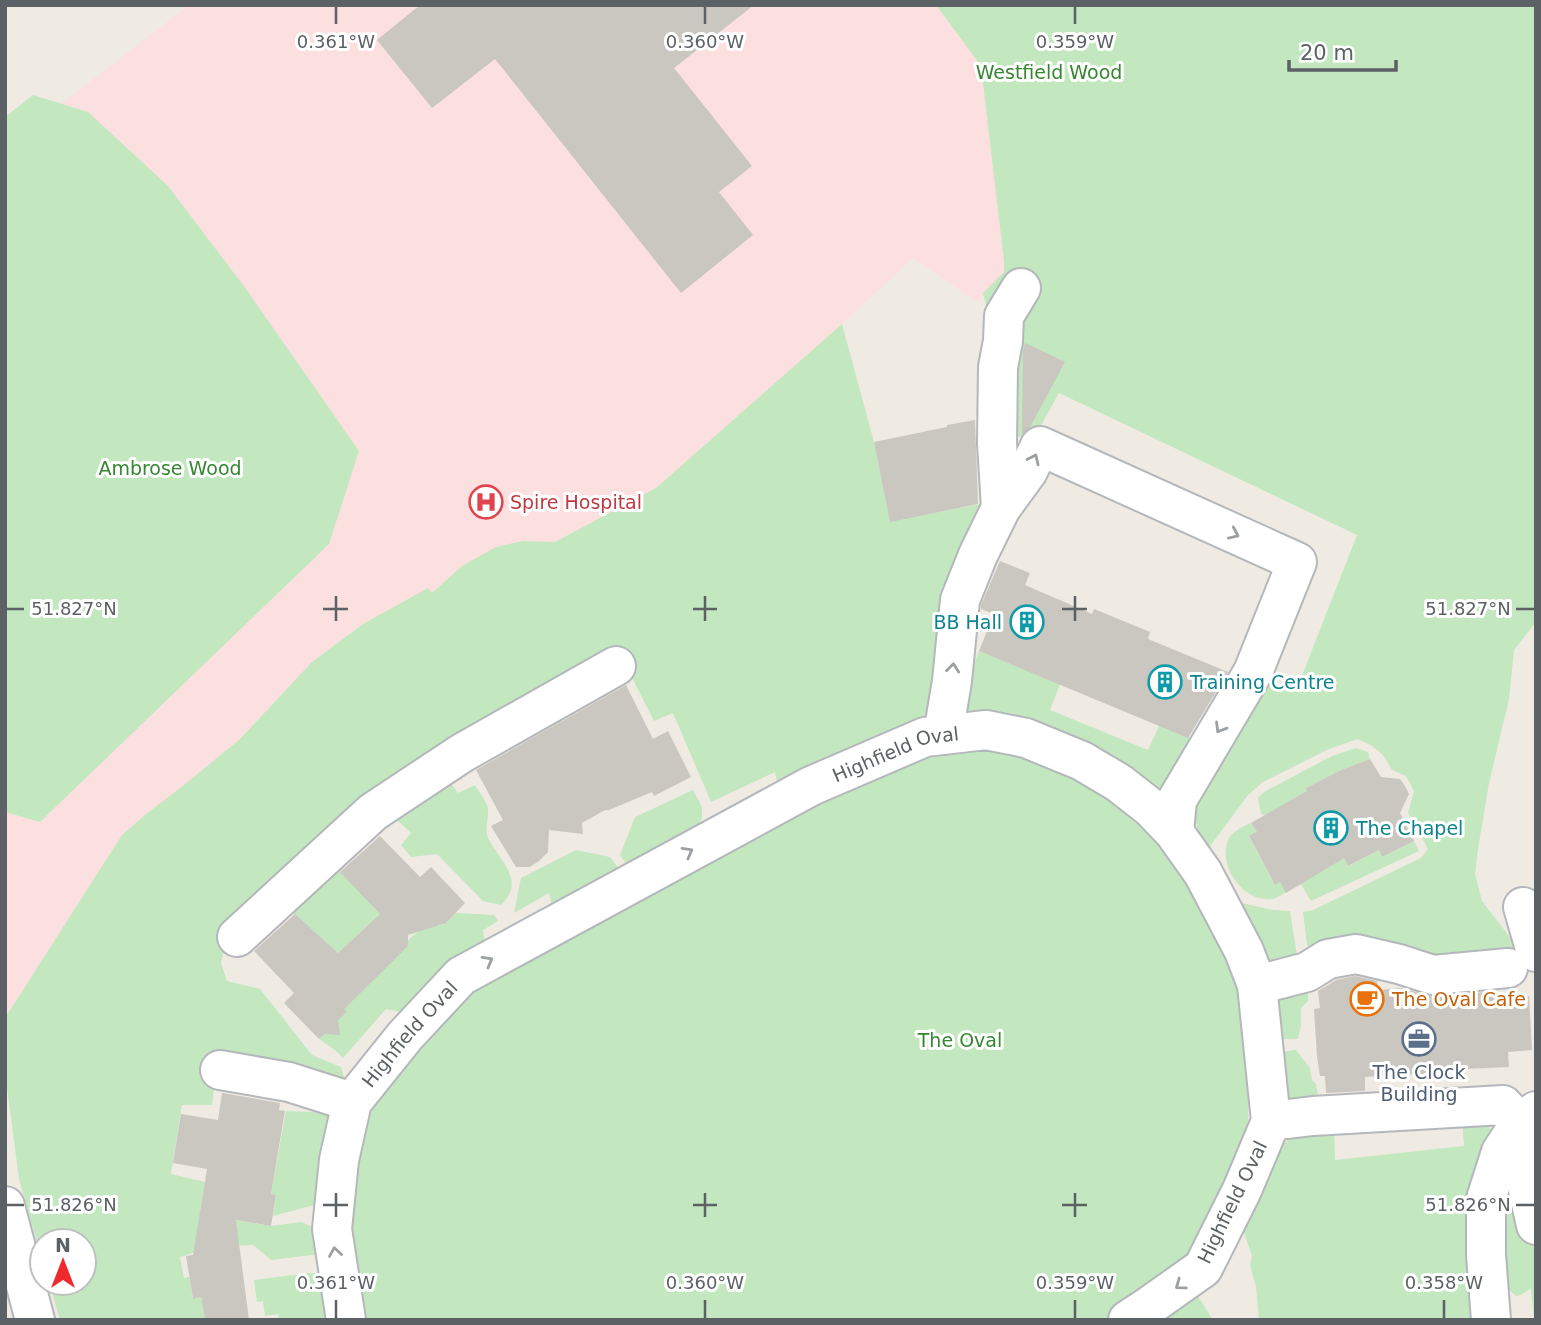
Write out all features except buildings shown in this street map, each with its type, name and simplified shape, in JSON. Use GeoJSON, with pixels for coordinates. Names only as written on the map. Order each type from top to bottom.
{"type":"FeatureCollection","features":[{"type":"Feature","properties":{"kind":"street"},"geometry":{"type":"LineString","coordinates":[[1001,508],[997,443],[987,367],[1003,341],[1004,316],[1021,288]]}},
{"type":"Feature","properties":{"kind":"street"},"geometry":{"type":"LineString","coordinates":[[943,735],[952,681],[960,600],[1001,508],[1028,471],[1040,446],[1297,562],[1253,672],[1177,800],[1174,832]]}},
{"type":"Feature","properties":{"kind":"street"},"geometry":{"type":"LineString","coordinates":[[237,937],[373,812],[462,753],[616,666]]}},
{"type":"Feature","properties":{"kind":"street","name":"Highfield Oval"},"geometry":{"type":"LineString","coordinates":[[346,1320],[331,1229],[338,1160],[352,1102],[405,1036],[461,976],[811,786],[925,737],[986,730],[1026,738],[1082,761],[1119,783],[1151,808],[1174,832],[1203,873],[1244,951],[1257,985],[1271,1121],[1242,1190],[1203,1268],[1128,1320]]}},
{"type":"Feature","properties":{"kind":"street"},"geometry":{"type":"LineString","coordinates":[[1257,985],[1307,972],[1328,959],[1356,954],[1433,975],[1522,960],[1524,907]]}},
{"type":"Feature","properties":{"kind":"street"},"geometry":{"type":"LineString","coordinates":[[220,1070],[289,1082],[352,1102]]}},
{"type":"Feature","properties":{"kind":"street"},"geometry":{"type":"LineString","coordinates":[[1271,1121],[1312,1116],[1503,1105],[1524,1122],[1536,1224]]}},
{"type":"Feature","properties":{"kind":"street"},"geometry":{"type":"LineString","coordinates":[[1490,1320],[1486,1199],[1501,1153],[1524,1122]]}},
{"type":"Feature","properties":{"kind":"street"},"geometry":{"type":"LineString","coordinates":[[5,1206],[34,1320]]}},
{"type":"Feature","properties":{"kind":"shaded area","name":"Spire Hospital"},"geometry":{"type":"Polygon","coordinates":[[[189,5],[936,5],[981,65],[1004,272],[977,302],[913,258],[656,488],[555,542],[523,541],[462,566],[432,593],[428,588],[363,624],[312,662],[240,739],[122,835],[5,1018],[5,812],[40,821],[329,544],[359,451],[88,112],[61,104],[189,5]]]}},
{"type":"Feature","properties":{"kind":"green space","name":"Westfield Wood"},"geometry":{"type":"Polygon","coordinates":[[[936,5],[1536,5],[1536,622],[1514,650],[1509,699],[1489,783],[1475,874],[1482,901],[1520,954],[1309,960],[1303,912],[1313,910],[1421,858],[1428,849],[1408,813],[1414,791],[1406,776],[1392,770],[1383,755],[1358,739],[1329,749],[1263,782],[1248,795],[1205,853],[1193,813],[1199,783],[1266,680],[1296,691],[1357,535],[1059,393],[1031,443],[1007,430],[1005,379],[983,293],[1004,272],[1004,261],[981,66],[936,5]]]}},
{"type":"Feature","properties":{"kind":"green space","name":"Ambrose Wood"},"geometry":{"type":"Polygon","coordinates":[[[33,95],[88,112],[168,186],[246,289],[359,451],[329,544],[40,822],[5,812],[5,117],[33,95]]]}},
{"type":"Feature","properties":{"kind":"green space"},"geometry":{"type":"Polygon","coordinates":[[[842,324],[874,442],[890,521],[997,501],[956,575],[941,588],[948,592],[937,724],[779,792],[775,772],[711,802],[673,713],[654,721],[620,654],[229,930],[221,963],[227,981],[260,989],[312,1055],[341,1067],[348,1090],[217,1063],[212,1105],[182,1105],[171,1174],[205,1182],[200,1211],[217,1213],[221,1218],[271,1226],[301,1222],[315,1228],[320,1254],[271,1260],[253,1245],[212,1247],[180,1257],[184,1278],[189,1277],[193,1299],[201,1297],[205,1320],[60,1320],[53,1297],[98,1297],[98,1227],[33,1227],[19,1179],[5,1072],[5,1018],[122,835],[240,739],[312,662],[363,624],[428,588],[432,593],[462,566],[496,547],[523,541],[555,542],[656,488],[842,324]]]}},
{"type":"Feature","properties":{"kind":"green space"},"geometry":{"type":"Polygon","coordinates":[[[979,651],[1060,684],[1050,710],[1148,750],[1159,726],[1199,742],[1165,795],[953,721],[979,651]]]}},
{"type":"Feature","properties":{"kind":"green space","name":"The Oval"},"geometry":{"type":"Polygon","coordinates":[[[982,742],[1066,766],[1167,843],[1233,962],[1250,1044],[1248,1120],[1239,1166],[1185,1265],[1112,1320],[356,1320],[344,1265],[360,1115],[473,989],[579,921],[918,755],[982,742]]]}},
{"type":"Feature","properties":{"kind":"green space"},"geometry":{"type":"Polygon","coordinates":[[[1356,748],[1368,752],[1370,759],[1306,788],[1313,801],[1261,814],[1258,798],[1264,792],[1332,756],[1356,748]]]}},
{"type":"Feature","properties":{"kind":"green space"},"geometry":{"type":"Polygon","coordinates":[[[444,774],[458,793],[475,785],[486,803],[487,834],[511,879],[508,896],[501,905],[483,901],[437,854],[411,857],[401,845],[411,833],[395,818],[444,774]]]}},
{"type":"Feature","properties":{"kind":"green space"},"geometry":{"type":"Polygon","coordinates":[[[693,790],[702,807],[702,817],[695,837],[630,870],[620,855],[635,817],[693,790]]]}},
{"type":"Feature","properties":{"kind":"green space"},"geometry":{"type":"Polygon","coordinates":[[[1251,823],[1257,832],[1249,837],[1275,885],[1280,882],[1286,892],[1274,899],[1248,893],[1234,880],[1227,862],[1229,839],[1237,830],[1251,823]]]}},
{"type":"Feature","properties":{"kind":"green space"},"geometry":{"type":"Polygon","coordinates":[[[1414,841],[1419,851],[1311,901],[1296,876],[1341,853],[1349,866],[1379,850],[1382,857],[1414,841]]]}},
{"type":"Feature","properties":{"kind":"green space"},"geometry":{"type":"Polygon","coordinates":[[[576,850],[610,857],[624,875],[553,909],[549,893],[514,913],[521,878],[576,850]]]}},
{"type":"Feature","properties":{"kind":"green space"},"geometry":{"type":"Polygon","coordinates":[[[329,859],[380,914],[338,953],[282,903],[329,859]]]}},
{"type":"Feature","properties":{"kind":"green space"},"geometry":{"type":"Polygon","coordinates":[[[1242,903],[1290,911],[1298,962],[1267,965],[1235,906],[1242,903]]]}},
{"type":"Feature","properties":{"kind":"green space"},"geometry":{"type":"Polygon","coordinates":[[[456,913],[494,915],[498,921],[483,930],[486,952],[410,1014],[386,1009],[343,1058],[319,1039],[337,1022],[343,1003],[367,986],[377,970],[408,946],[408,940],[431,921],[439,926],[456,913]]]}},
{"type":"Feature","properties":{"kind":"green space"},"geometry":{"type":"Polygon","coordinates":[[[1308,988],[1308,1001],[1301,1008],[1298,1039],[1279,1039],[1276,996],[1308,988]]]}},
{"type":"Feature","properties":{"kind":"green space"},"geometry":{"type":"Polygon","coordinates":[[[1296,1050],[1310,1068],[1319,1102],[1286,1096],[1281,1052],[1296,1050]]]}},
{"type":"Feature","properties":{"kind":"green space"},"geometry":{"type":"Polygon","coordinates":[[[286,1111],[343,1113],[329,1201],[273,1216],[276,1196],[271,1194],[286,1111]]]}},
{"type":"Feature","properties":{"kind":"green space"},"geometry":{"type":"Polygon","coordinates":[[[1462,1120],[1485,1123],[1492,1136],[1488,1161],[1473,1176],[1467,1210],[1475,1320],[1259,1320],[1256,1286],[1250,1266],[1252,1256],[1243,1229],[1276,1152],[1282,1145],[1302,1132],[1334,1125],[1335,1160],[1464,1146],[1462,1120]]]}},
{"type":"Feature","properties":{"kind":"green space"},"geometry":{"type":"Polygon","coordinates":[[[1514,1164],[1536,1256],[1536,1320],[1531,1288],[1516,1296],[1505,1286],[1502,1207],[1514,1164]]]}},
{"type":"Feature","properties":{"kind":"green space"},"geometry":{"type":"Polygon","coordinates":[[[309,1273],[323,1274],[331,1320],[279,1320],[278,1314],[265,1316],[263,1301],[257,1302],[254,1280],[309,1273]]]}},
{"type":"Feature","properties":{"kind":"green space"},"geometry":{"type":"Polygon","coordinates":[[[1194,1290],[1213,1320],[1152,1320],[1194,1290]]]}},
{"type":"Feature","properties":{"kind":"place","name":"Spire Hospital"},"geometry":{"type":"Point","coordinates":[486,502]}},
{"type":"Feature","properties":{"kind":"place","name":"BB Hall"},"geometry":{"type":"Point","coordinates":[1027,622]}},
{"type":"Feature","properties":{"kind":"place","name":"Training Centre"},"geometry":{"type":"Point","coordinates":[1165,682]}},
{"type":"Feature","properties":{"kind":"place","name":"The Chapel"},"geometry":{"type":"Point","coordinates":[1331,828]}},
{"type":"Feature","properties":{"kind":"place","name":"The Oval Cafe"},"geometry":{"type":"Point","coordinates":[1367,999]}},
{"type":"Feature","properties":{"kind":"place","name":"The Clock Building"},"geometry":{"type":"Point","coordinates":[1419,1039]}}]}
